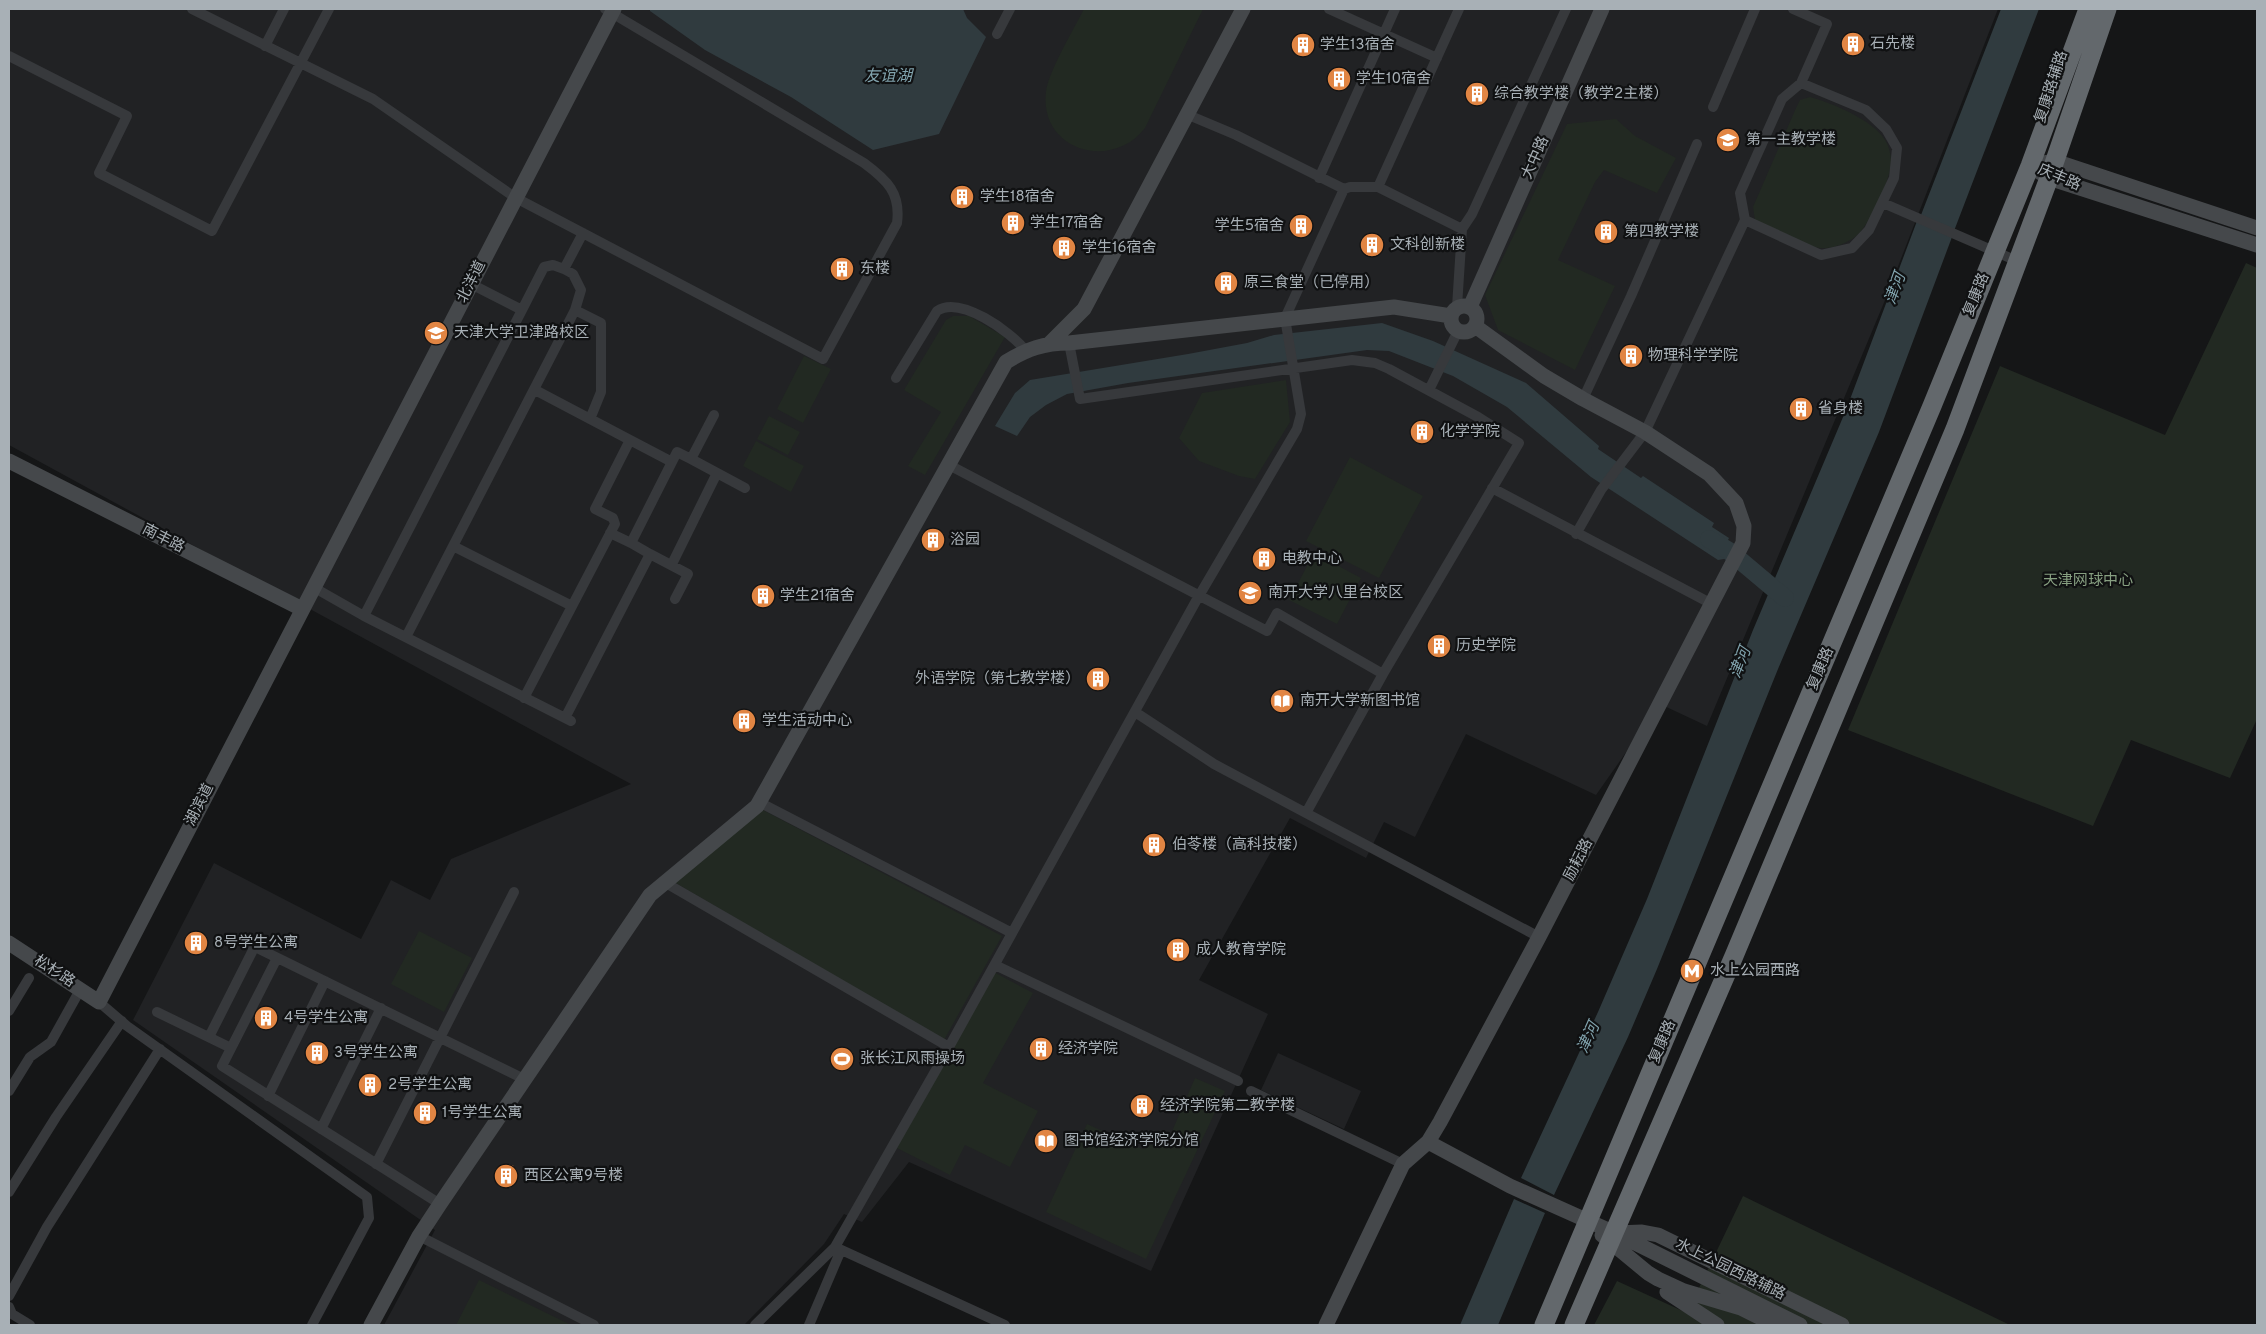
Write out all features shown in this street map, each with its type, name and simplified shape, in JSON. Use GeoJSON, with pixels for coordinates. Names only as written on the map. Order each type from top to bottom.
{"type":"FeatureCollection","features":[{"type":"Feature","properties":{"kind":"highway","name":"复康路"},"geometry":{"type":"LineString","coordinates":[[1544,1325],[1588,1222],[1987,248],[2030,166],[2088,9]]}},
{"type":"Feature","properties":{"kind":"highway","name":"复康路"},"geometry":{"type":"LineString","coordinates":[[1574,1325],[1613,1238],[1955,429],[2052,169],[2107,9]]}},
{"type":"Feature","properties":{"kind":"street"},"geometry":{"type":"LineString","coordinates":[[192,9],[372,99],[516,198],[823,359],[897,224],[898,206],[895,194],[890,186],[864,163],[610,10]]}},
{"type":"Feature","properties":{"kind":"street"},"geometry":{"type":"LineString","coordinates":[[264,46],[284,9]]}},
{"type":"Feature","properties":{"kind":"street"},"geometry":{"type":"LineString","coordinates":[[9,56],[127,116],[99,172],[212,231],[329,9]]}},
{"type":"Feature","properties":{"kind":"street"},"geometry":{"type":"LineString","coordinates":[[997,34],[1010,9]]}},
{"type":"Feature","properties":{"kind":"street"},"geometry":{"type":"LineString","coordinates":[[1050,343],[1084,309],[1186,114],[1244,9]]}},
{"type":"Feature","properties":{"kind":"street"},"geometry":{"type":"LineString","coordinates":[[1329,9],[1437,58]]}},
{"type":"Feature","properties":{"kind":"street"},"geometry":{"type":"LineString","coordinates":[[1320,178],[1395,9]]}},
{"type":"Feature","properties":{"kind":"street"},"geometry":{"type":"LineString","coordinates":[[1378,188],[1459,9]]}},
{"type":"Feature","properties":{"kind":"street"},"geometry":{"type":"LineString","coordinates":[[370,1325],[419,1236],[650,895],[759,802],[1006,362],[1025,350],[1050,343],[1069,343],[1394,307],[1459,310],[1477,317],[1475,326],[1467,332],[1458,331],[1453,327],[1459,310],[1462,229],[1472,214],[1566,9]]}},
{"type":"Feature","properties":{"kind":"street","name":"大中路"},"geometry":{"type":"LineString","coordinates":[[1459,310],[1602,9]]}},
{"type":"Feature","properties":{"kind":"street"},"geometry":{"type":"LineString","coordinates":[[1713,107],[1755,9]]}},
{"type":"Feature","properties":{"kind":"street"},"geometry":{"type":"LineString","coordinates":[[1576,534],[1600,490],[1645,432],[1745,220],[1740,193],[1782,99],[1801,83],[1827,24],[1793,9]]}},
{"type":"Feature","properties":{"kind":"street","name":"复康路辅路"},"geometry":{"type":"LineString","coordinates":[[2030,166],[2040,118],[2078,9]]}},
{"type":"Feature","properties":{"kind":"street","name":"北洋道"},"geometry":{"type":"LineString","coordinates":[[302,609],[516,198],[610,10]]}},
{"type":"Feature","properties":{"kind":"street"},"geometry":{"type":"LineString","coordinates":[[1745,220],[1821,255],[1852,248],[1870,230],[1894,178],[1897,148],[1886,129],[1866,110],[1801,83]]}},
{"type":"Feature","properties":{"kind":"street"},"geometry":{"type":"LineString","coordinates":[[1186,114],[1236,136],[1344,189],[1350,187],[1378,188],[1462,229]]}},
{"type":"Feature","properties":{"kind":"street"},"geometry":{"type":"LineString","coordinates":[[1583,400],[1631,296],[1697,144]]}},
{"type":"Feature","properties":{"kind":"street","name":"庆丰路"},"geometry":{"type":"LineString","coordinates":[[2030,166],[2052,169],[2257,228]]}},
{"type":"Feature","properties":{"kind":"street","name":"庆丰路"},"geometry":{"type":"LineString","coordinates":[[2052,169],[2257,245]]}},
{"type":"Feature","properties":{"kind":"street"},"geometry":{"type":"LineString","coordinates":[[808,1325],[838,1248],[1200,595],[1297,428],[1301,414],[1285,318],[1344,189]]}},
{"type":"Feature","properties":{"kind":"street"},"geometry":{"type":"LineString","coordinates":[[1883,203],[2017,261]]}},
{"type":"Feature","properties":{"kind":"street"},"geometry":{"type":"LineString","coordinates":[[564,269],[583,233]]}},
{"type":"Feature","properties":{"kind":"street"},"geometry":{"type":"LineString","coordinates":[[364,616],[544,268],[553,265],[564,269],[574,274],[581,290],[575,310],[406,637]]}},
{"type":"Feature","properties":{"kind":"street"},"geometry":{"type":"LineString","coordinates":[[471,284],[522,310]]}},
{"type":"Feature","properties":{"kind":"street"},"geometry":{"type":"LineString","coordinates":[[896,378],[937,311],[947,307],[964,310],[990,322],[1017,341],[1025,350]]}},
{"type":"Feature","properties":{"kind":"street"},"geometry":{"type":"LineString","coordinates":[[575,310],[602,323],[601,392],[590,419]]}},
{"type":"Feature","properties":{"kind":"street"},"geometry":{"type":"LineString","coordinates":[[1475,326],[1544,376],[1583,400],[1645,432]]}},
{"type":"Feature","properties":{"kind":"street"},"geometry":{"type":"LineString","coordinates":[[1429,390],[1458,331]]}},
{"type":"Feature","properties":{"kind":"street"},"geometry":{"type":"LineString","coordinates":[[1069,343],[1080,399],[1295,370],[1352,360],[1375,363],[1478,416],[1519,443],[1382,674],[1306,813]]}},
{"type":"Feature","properties":{"kind":"street"},"geometry":{"type":"LineString","coordinates":[[537,391],[672,462]]}},
{"type":"Feature","properties":{"kind":"street"},"geometry":{"type":"LineString","coordinates":[[691,459],[714,414]]}},
{"type":"Feature","properties":{"kind":"street","name":"励耘路"},"geometry":{"type":"LineString","coordinates":[[1428,1142],[1539,937],[1740,550],[1744,526],[1736,503],[1724,488],[1709,474],[1645,432]]}},
{"type":"Feature","properties":{"kind":"street"},"geometry":{"type":"LineString","coordinates":[[524,698],[615,524],[613,518],[595,509],[630,440]]}},
{"type":"Feature","properties":{"kind":"street"},"geometry":{"type":"LineString","coordinates":[[630,543],[677,452],[745,488]]}},
{"type":"Feature","properties":{"kind":"street","name":"南丰路"},"geometry":{"type":"LineString","coordinates":[[9,462],[302,609]]}},
{"type":"Feature","properties":{"kind":"street"},"geometry":{"type":"LineString","coordinates":[[948,465],[1268,631],[1277,613],[1382,674]]}},
{"type":"Feature","properties":{"kind":"street"},"geometry":{"type":"LineString","coordinates":[[672,564],[717,473]]}},
{"type":"Feature","properties":{"kind":"street"},"geometry":{"type":"LineString","coordinates":[[1492,488],[1576,534],[1712,604]]}},
{"type":"Feature","properties":{"kind":"street"},"geometry":{"type":"LineString","coordinates":[[610,533],[688,574],[675,599]]}},
{"type":"Feature","properties":{"kind":"street"},"geometry":{"type":"LineString","coordinates":[[453,546],[572,606]]}},
{"type":"Feature","properties":{"kind":"street"},"geometry":{"type":"LineString","coordinates":[[313,587],[364,616],[568,720],[650,554]]}},
{"type":"Feature","properties":{"kind":"street","name":"湖滨道"},"geometry":{"type":"LineString","coordinates":[[99,1002],[302,609]]}},
{"type":"Feature","properties":{"kind":"street"},"geometry":{"type":"LineString","coordinates":[[1135,712],[1214,764],[1539,937]]}},
{"type":"Feature","properties":{"kind":"street"},"geometry":{"type":"LineString","coordinates":[[759,802],[1012,934]]}},
{"type":"Feature","properties":{"kind":"street"},"geometry":{"type":"LineString","coordinates":[[664,882],[950,1047]]}},
{"type":"Feature","properties":{"kind":"street"},"geometry":{"type":"LineString","coordinates":[[376,1164],[514,892]]}},
{"type":"Feature","properties":{"kind":"street"},"geometry":{"type":"LineString","coordinates":[[239,938],[524,1079]]}},
{"type":"Feature","properties":{"kind":"street","name":"松杉路"},"geometry":{"type":"LineString","coordinates":[[9,943],[99,1002]]}},
{"type":"Feature","properties":{"kind":"street"},"geometry":{"type":"LineString","coordinates":[[209,1037],[255,946]]}},
{"type":"Feature","properties":{"kind":"street"},"geometry":{"type":"LineString","coordinates":[[277,958],[222,1066],[440,1204]]}},
{"type":"Feature","properties":{"kind":"street"},"geometry":{"type":"LineString","coordinates":[[994,965],[1238,1081]]}},
{"type":"Feature","properties":{"kind":"street"},"geometry":{"type":"LineString","coordinates":[[9,1011],[29,978]]}},
{"type":"Feature","properties":{"kind":"street"},"geometry":{"type":"LineString","coordinates":[[268,1096],[325,981]]}},
{"type":"Feature","properties":{"kind":"street"},"geometry":{"type":"LineString","coordinates":[[9,1091],[30,1057],[51,1042],[80,990]]}},
{"type":"Feature","properties":{"kind":"street"},"geometry":{"type":"LineString","coordinates":[[99,1002],[160,1049],[367,1197],[368,1218],[312,1325]]}},
{"type":"Feature","properties":{"kind":"street"},"geometry":{"type":"LineString","coordinates":[[321,1129],[381,1008]]}},
{"type":"Feature","properties":{"kind":"street"},"geometry":{"type":"LineString","coordinates":[[157,1012],[231,1048]]}},
{"type":"Feature","properties":{"kind":"street"},"geometry":{"type":"LineString","coordinates":[[9,1192],[56,1117],[122,1021]]}},
{"type":"Feature","properties":{"kind":"street"},"geometry":{"type":"LineString","coordinates":[[9,1296],[47,1227],[160,1049]]}},
{"type":"Feature","properties":{"kind":"street"},"geometry":{"type":"LineString","coordinates":[[1250,1091],[1403,1164]]}},
{"type":"Feature","properties":{"kind":"street"},"geometry":{"type":"LineString","coordinates":[[1326,1325],[1403,1164],[1428,1142],[1510,1186],[1588,1222],[1613,1238],[1743,1303],[1800,1325]]}},
{"type":"Feature","properties":{"kind":"street","name":"水上公园西路辅路"},"geometry":{"type":"LineString","coordinates":[[1613,1238],[1642,1232],[1658,1235],[1842,1325]]}},
{"type":"Feature","properties":{"kind":"street"},"geometry":{"type":"LineString","coordinates":[[419,1236],[594,1325]]}},
{"type":"Feature","properties":{"kind":"street"},"geometry":{"type":"LineString","coordinates":[[1613,1238],[1648,1273],[1684,1291],[1743,1303],[1775,1325]]}},
{"type":"Feature","properties":{"kind":"street"},"geometry":{"type":"LineString","coordinates":[[1613,1238],[1642,1279],[1674,1295],[1717,1325]]}},
{"type":"Feature","properties":{"kind":"street"},"geometry":{"type":"LineString","coordinates":[[755,1325],[838,1248]]}},
{"type":"Feature","properties":{"kind":"street"},"geometry":{"type":"LineString","coordinates":[[838,1248],[1005,1325]]}},
{"type":"Feature","properties":{"kind":"street"},"geometry":{"type":"LineString","coordinates":[[9,1307],[12,1314],[30,1325]]}},
{"type":"Feature","properties":{"kind":"shaded area","name":"南开大学八里台校区"},"geometry":{"type":"Polygon","coordinates":[[[9,9],[1998,9],[1883,305],[1707,726],[1660,704],[1596,795],[1466,734],[1415,837],[1384,822],[1366,858],[1290,818],[1199,980],[1268,1014],[1151,1271],[909,1162],[862,1222],[844,1214],[824,1244],[744,1325],[384,1325],[435,1230],[133,1020],[214,863],[361,939],[391,880],[430,900],[451,859],[631,784],[9,445],[9,9]]]}},
{"type":"Feature","properties":{"kind":"shaded area"},"geometry":{"type":"Polygon","coordinates":[[[1278,1053],[1361,1091],[1344,1129],[1261,1090],[1278,1053]]]}},
{"type":"Feature","properties":{"kind":"green space"},"geometry":{"type":"Polygon","coordinates":[[[1084,9],[1203,9],[1145,128],[1131,141],[1114,149],[1097,151],[1080,148],[1065,140],[1054,128],[1047,112],[1046,92],[1051,73],[1084,9]]]}},
{"type":"Feature","properties":{"kind":"green space"},"geometry":{"type":"Polygon","coordinates":[[[1810,97],[1829,103],[1862,119],[1885,140],[1891,156],[1887,180],[1867,223],[1855,237],[1830,248],[1809,246],[1755,220],[1753,207],[1800,100],[1810,97]]]}},
{"type":"Feature","properties":{"kind":"green space"},"geometry":{"type":"Polygon","coordinates":[[[1616,119],[1635,136],[1676,158],[1657,193],[1604,170],[1595,182],[1558,260],[1615,286],[1575,370],[1498,330],[1485,295],[1567,124],[1616,119]]]}},
{"type":"Feature","properties":{"kind":"green space","name":"天津网球中心"},"geometry":{"type":"Polygon","coordinates":[[[2246,263],[2257,268],[2257,719],[2230,778],[2131,740],[2093,826],[1848,730],[2000,366],[2165,435],[2246,263]]]}},
{"type":"Feature","properties":{"kind":"green space"},"geometry":{"type":"Polygon","coordinates":[[[953,316],[969,316],[1005,337],[925,475],[908,466],[941,412],[904,390],[946,320],[953,316]]]}},
{"type":"Feature","properties":{"kind":"green space"},"geometry":{"type":"Polygon","coordinates":[[[804,356],[831,369],[803,423],[777,409],[804,356]]]}},
{"type":"Feature","properties":{"kind":"green space"},"geometry":{"type":"Polygon","coordinates":[[[1286,380],[1290,422],[1255,479],[1239,476],[1199,461],[1179,438],[1202,393],[1286,380]]]}},
{"type":"Feature","properties":{"kind":"green space"},"geometry":{"type":"Polygon","coordinates":[[[769,416],[800,432],[788,455],[757,439],[769,416]]]}},
{"type":"Feature","properties":{"kind":"green space"},"geometry":{"type":"Polygon","coordinates":[[[756,441],[804,466],[791,492],[743,466],[756,441]]]}},
{"type":"Feature","properties":{"kind":"green space"},"geometry":{"type":"Polygon","coordinates":[[[1350,457],[1423,496],[1379,578],[1306,541],[1350,457]]]}},
{"type":"Feature","properties":{"kind":"green space"},"geometry":{"type":"Polygon","coordinates":[[[1314,553],[1361,578],[1337,624],[1289,600],[1314,553]]]}},
{"type":"Feature","properties":{"kind":"green space"},"geometry":{"type":"Polygon","coordinates":[[[759,808],[1002,936],[944,1040],[674,882],[759,808]]]}},
{"type":"Feature","properties":{"kind":"green space"},"geometry":{"type":"Polygon","coordinates":[[[419,931],[472,958],[444,1012],[391,984],[419,931]]]}},
{"type":"Feature","properties":{"kind":"green space"},"geometry":{"type":"Polygon","coordinates":[[[990,970],[1033,993],[983,1083],[1038,1111],[1010,1167],[965,1145],[950,1175],[893,1146],[990,970]]]}},
{"type":"Feature","properties":{"kind":"green space"},"geometry":{"type":"Polygon","coordinates":[[[1195,1078],[1225,1091],[1146,1259],[1046,1212],[1087,1124],[1142,1149],[1170,1136],[1195,1078]]]}},
{"type":"Feature","properties":{"kind":"green space"},"geometry":{"type":"Polygon","coordinates":[[[1743,1196],[2010,1325],[1594,1325],[1617,1281],[1687,1313],[1743,1196]]]}},
{"type":"Feature","properties":{"kind":"green space"},"geometry":{"type":"Polygon","coordinates":[[[479,1280],[571,1325],[456,1325],[479,1280]]]}},
{"type":"Feature","properties":{"kind":"water","name":"友谊湖"},"geometry":{"type":"Polygon","coordinates":[[[650,9],[963,9],[967,18],[986,37],[939,134],[873,150],[791,97],[705,50],[650,11],[650,9]]]}},
{"type":"Feature","properties":{"kind":"water"},"geometry":{"type":"Polygon","coordinates":[[[2001,9],[2039,9],[1954,231],[1921,215],[2001,9]]]}},
{"type":"Feature","properties":{"kind":"water","name":"津河"},"geometry":{"type":"Polygon","coordinates":[[[1917,221],[1952,237],[1879,432],[1778,669],[1657,969],[1628,1037],[1554,1195],[1521,1178],[1598,1012],[1647,899],[1753,630],[1846,410],[1917,221]]]}},
{"type":"Feature","properties":{"kind":"water"},"geometry":{"type":"Polygon","coordinates":[[[1382,323],[1433,341],[1526,383],[1599,446],[1598,449],[1714,523],[1712,527],[1729,538],[1727,553],[1724,559],[1718,560],[1591,477],[1507,407],[1453,376],[1389,351],[1367,350],[1128,383],[1067,394],[1046,405],[1030,417],[1017,436],[995,426],[1015,393],[1030,380],[1188,354],[1247,343],[1274,335],[1382,323]]]}},
{"type":"Feature","properties":{"kind":"water"},"geometry":{"type":"Polygon","coordinates":[[[1514,1199],[1545,1213],[1498,1325],[1460,1325],[1514,1199]]]}},
{"type":"Feature","properties":{"kind":"waterway"},"geometry":{"type":"LineString","coordinates":[[1709,539],[1729,551],[1785,598]]}},
{"type":"Feature","properties":{"kind":"place","name":"石先楼"},"geometry":{"type":"Point","coordinates":[1853,44]}},
{"type":"Feature","properties":{"kind":"place","name":"学生13宿舍"},"geometry":{"type":"Point","coordinates":[1303,45]}},
{"type":"Feature","properties":{"kind":"place","name":"学生10宿舍"},"geometry":{"type":"Point","coordinates":[1339,79]}},
{"type":"Feature","properties":{"kind":"place","name":"综合教学楼（教学2主楼）"},"geometry":{"type":"Point","coordinates":[1477,94]}},
{"type":"Feature","properties":{"kind":"place","name":"第一主教学楼"},"geometry":{"type":"Point","coordinates":[1728,140]}},
{"type":"Feature","properties":{"kind":"place","name":"学生18宿舍"},"geometry":{"type":"Point","coordinates":[962,197]}},
{"type":"Feature","properties":{"kind":"place","name":"学生17宿舍"},"geometry":{"type":"Point","coordinates":[1013,223]}},
{"type":"Feature","properties":{"kind":"place","name":"学生5宿舍"},"geometry":{"type":"Point","coordinates":[1301,226]}},
{"type":"Feature","properties":{"kind":"place","name":"第四教学楼"},"geometry":{"type":"Point","coordinates":[1606,232]}},
{"type":"Feature","properties":{"kind":"place","name":"文科创新楼"},"geometry":{"type":"Point","coordinates":[1372,245]}},
{"type":"Feature","properties":{"kind":"place","name":"学生16宿舍"},"geometry":{"type":"Point","coordinates":[1064,248]}},
{"type":"Feature","properties":{"kind":"place","name":"东楼"},"geometry":{"type":"Point","coordinates":[842,269]}},
{"type":"Feature","properties":{"kind":"place","name":"原三食堂（已停用）"},"geometry":{"type":"Point","coordinates":[1226,283]}},
{"type":"Feature","properties":{"kind":"place","name":"天津大学卫津路校区"},"geometry":{"type":"Point","coordinates":[436,333]}},
{"type":"Feature","properties":{"kind":"place","name":"物理科学学院"},"geometry":{"type":"Point","coordinates":[1631,356]}},
{"type":"Feature","properties":{"kind":"place","name":"省身楼"},"geometry":{"type":"Point","coordinates":[1801,409]}},
{"type":"Feature","properties":{"kind":"place","name":"化学学院"},"geometry":{"type":"Point","coordinates":[1422,432]}},
{"type":"Feature","properties":{"kind":"place","name":"浴园"},"geometry":{"type":"Point","coordinates":[933,540]}},
{"type":"Feature","properties":{"kind":"place","name":"电教中心"},"geometry":{"type":"Point","coordinates":[1264,559]}},
{"type":"Feature","properties":{"kind":"place","name":"南开大学八里台校区"},"geometry":{"type":"Point","coordinates":[1250,593]}},
{"type":"Feature","properties":{"kind":"place","name":"学生21宿舍"},"geometry":{"type":"Point","coordinates":[763,596]}},
{"type":"Feature","properties":{"kind":"place","name":"历史学院"},"geometry":{"type":"Point","coordinates":[1439,646]}},
{"type":"Feature","properties":{"kind":"place","name":"外语学院（第七教学楼）"},"geometry":{"type":"Point","coordinates":[1098,679]}},
{"type":"Feature","properties":{"kind":"place","name":"南开大学新图书馆"},"geometry":{"type":"Point","coordinates":[1282,701]}},
{"type":"Feature","properties":{"kind":"place","name":"学生活动中心"},"geometry":{"type":"Point","coordinates":[744,721]}},
{"type":"Feature","properties":{"kind":"place","name":"伯苓楼（高科技楼）"},"geometry":{"type":"Point","coordinates":[1154,845]}},
{"type":"Feature","properties":{"kind":"place","name":"8号学生公寓"},"geometry":{"type":"Point","coordinates":[196,943]}},
{"type":"Feature","properties":{"kind":"place","name":"成人教育学院"},"geometry":{"type":"Point","coordinates":[1178,950]}},
{"type":"Feature","properties":{"kind":"place","name":"水上公园西路"},"geometry":{"type":"Point","coordinates":[1692,971]}},
{"type":"Feature","properties":{"kind":"place","name":"4号学生公寓"},"geometry":{"type":"Point","coordinates":[266,1018]}},
{"type":"Feature","properties":{"kind":"place","name":"经济学院"},"geometry":{"type":"Point","coordinates":[1041,1049]}},
{"type":"Feature","properties":{"kind":"place","name":"3号学生公寓"},"geometry":{"type":"Point","coordinates":[317,1053]}},
{"type":"Feature","properties":{"kind":"place","name":"张长江风雨操场"},"geometry":{"type":"Point","coordinates":[842,1059]}},
{"type":"Feature","properties":{"kind":"place","name":"2号学生公寓"},"geometry":{"type":"Point","coordinates":[370,1085]}},
{"type":"Feature","properties":{"kind":"place","name":"经济学院第二教学楼"},"geometry":{"type":"Point","coordinates":[1142,1106]}},
{"type":"Feature","properties":{"kind":"place","name":"1号学生公寓"},"geometry":{"type":"Point","coordinates":[425,1113]}},
{"type":"Feature","properties":{"kind":"place","name":"图书馆经济学院分馆"},"geometry":{"type":"Point","coordinates":[1046,1141]}},
{"type":"Feature","properties":{"kind":"place","name":"西区公寓9号楼"},"geometry":{"type":"Point","coordinates":[506,1176]}}]}
